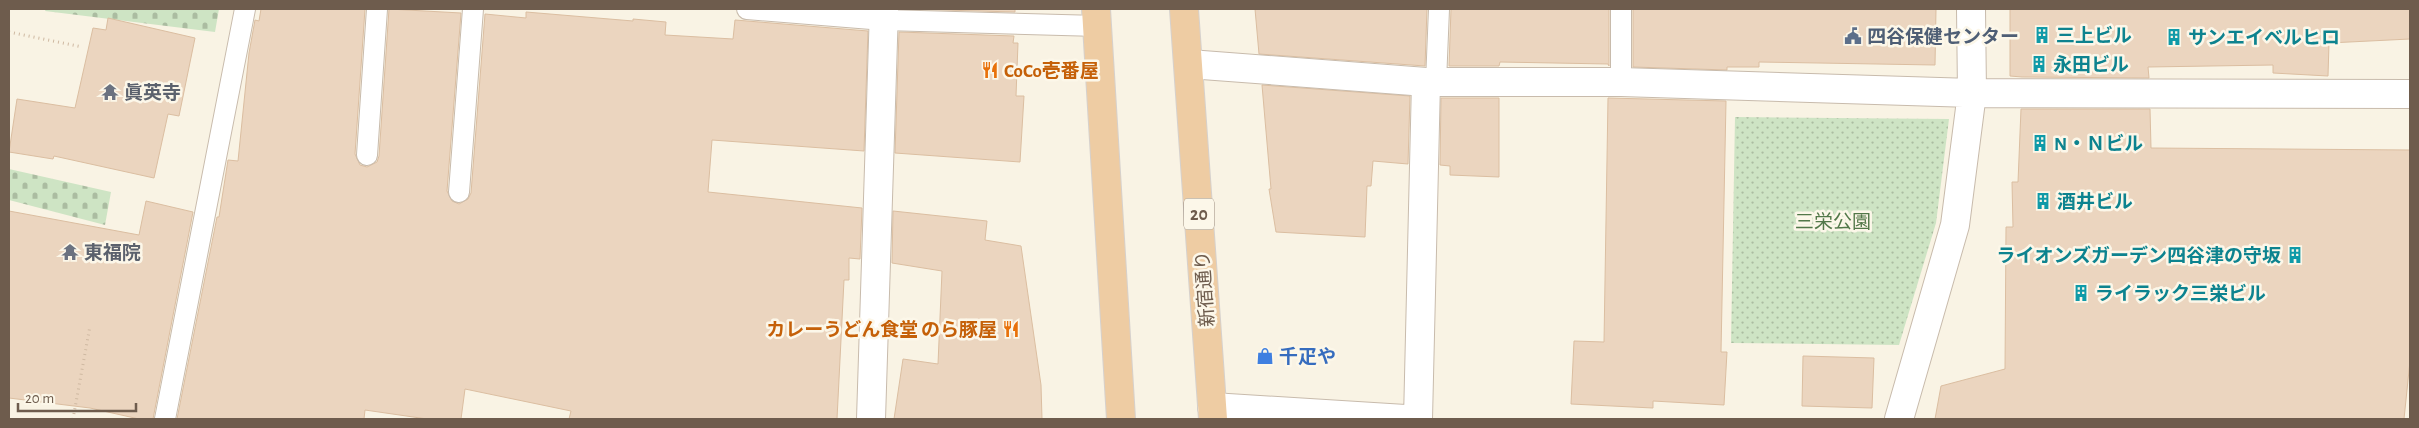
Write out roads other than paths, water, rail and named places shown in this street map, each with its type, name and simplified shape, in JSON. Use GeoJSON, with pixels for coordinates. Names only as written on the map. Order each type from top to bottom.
{"type":"FeatureCollection","features":[{"type":"Feature","properties":{"kind":"highway","name":"新宿通り"},"geometry":{"type":"LineString","coordinates":[[1184,9],[1212,413]]}},
{"type":"Feature","properties":{"kind":"highway"},"geometry":{"type":"LineString","coordinates":[[1097,17],[1121,419]]}},
{"type":"Feature","properties":{"kind":"street"},"geometry":{"type":"LineString","coordinates":[[1899,419],[1954,225],[1972,93],[1971,9]]}},
{"type":"Feature","properties":{"kind":"street"},"geometry":{"type":"LineString","coordinates":[[871,419],[884,14]]}},
{"type":"Feature","properties":{"kind":"street"},"geometry":{"type":"LineString","coordinates":[[1189,64],[1431,82],[1621,82],[1972,93],[2410,94]]}},
{"type":"Feature","properties":{"kind":"street"},"geometry":{"type":"LineString","coordinates":[[1418,419],[1431,82]]}},
{"type":"Feature","properties":{"kind":"street"},"geometry":{"type":"LineString","coordinates":[[1212,413],[1405,419]]}},
{"type":"Feature","properties":{"kind":"lane"},"geometry":{"type":"LineString","coordinates":[[165,419],[245,9]]}},
{"type":"Feature","properties":{"kind":"lane"},"geometry":{"type":"LineString","coordinates":[[366,155],[377,9]]}},
{"type":"Feature","properties":{"kind":"lane"},"geometry":{"type":"LineString","coordinates":[[459,192],[473,9]]}},
{"type":"Feature","properties":{"kind":"lane"},"geometry":{"type":"LineString","coordinates":[[747,9],[884,14],[1097,17]]}},
{"type":"Feature","properties":{"kind":"lane"},"geometry":{"type":"LineString","coordinates":[[1431,82],[1438,9]]}},
{"type":"Feature","properties":{"kind":"lane"},"geometry":{"type":"LineString","coordinates":[[1621,9],[1621,82]]}},
{"type":"Feature","properties":{"kind":"place","name":"三上ビル"},"geometry":{"type":"Point","coordinates":[2042,35]}},
{"type":"Feature","properties":{"kind":"place","name":"四谷保健センター"},"geometry":{"type":"Point","coordinates":[1853,36]}},
{"type":"Feature","properties":{"kind":"place","name":"サンエイベルヒロ"},"geometry":{"type":"Point","coordinates":[2174,37]}},
{"type":"Feature","properties":{"kind":"place","name":"永田ビル"},"geometry":{"type":"Point","coordinates":[2039,64]}},
{"type":"Feature","properties":{"kind":"place","name":"CoCo壱番屋"},"geometry":{"type":"Point","coordinates":[990,70]}},
{"type":"Feature","properties":{"kind":"place","name":"眞英寺"},"geometry":{"type":"Point","coordinates":[110,92]}},
{"type":"Feature","properties":{"kind":"place","name":"N・Ｎビル"},"geometry":{"type":"Point","coordinates":[2040,143]}},
{"type":"Feature","properties":{"kind":"place","name":"酒井ビル"},"geometry":{"type":"Point","coordinates":[2043,201]}},
{"type":"Feature","properties":{"kind":"place","name":"東福院"},"geometry":{"type":"Point","coordinates":[70,252]}},
{"type":"Feature","properties":{"kind":"place","name":"ライオンズガーデン四谷津の守坂"},"geometry":{"type":"Point","coordinates":[2295,255]}},
{"type":"Feature","properties":{"kind":"place","name":"ライラック三栄ビル"},"geometry":{"type":"Point","coordinates":[2081,293]}},
{"type":"Feature","properties":{"kind":"place","name":"カレーうどん食堂 のら豚屋"},"geometry":{"type":"Point","coordinates":[1011,329]}},
{"type":"Feature","properties":{"kind":"place","name":"千疋や"},"geometry":{"type":"Point","coordinates":[1265,356]}},
{"type":"Feature","properties":{"kind":"park label","name":"三栄公園"},"geometry":{"type":"Point","coordinates":[1833,221]}}]}
